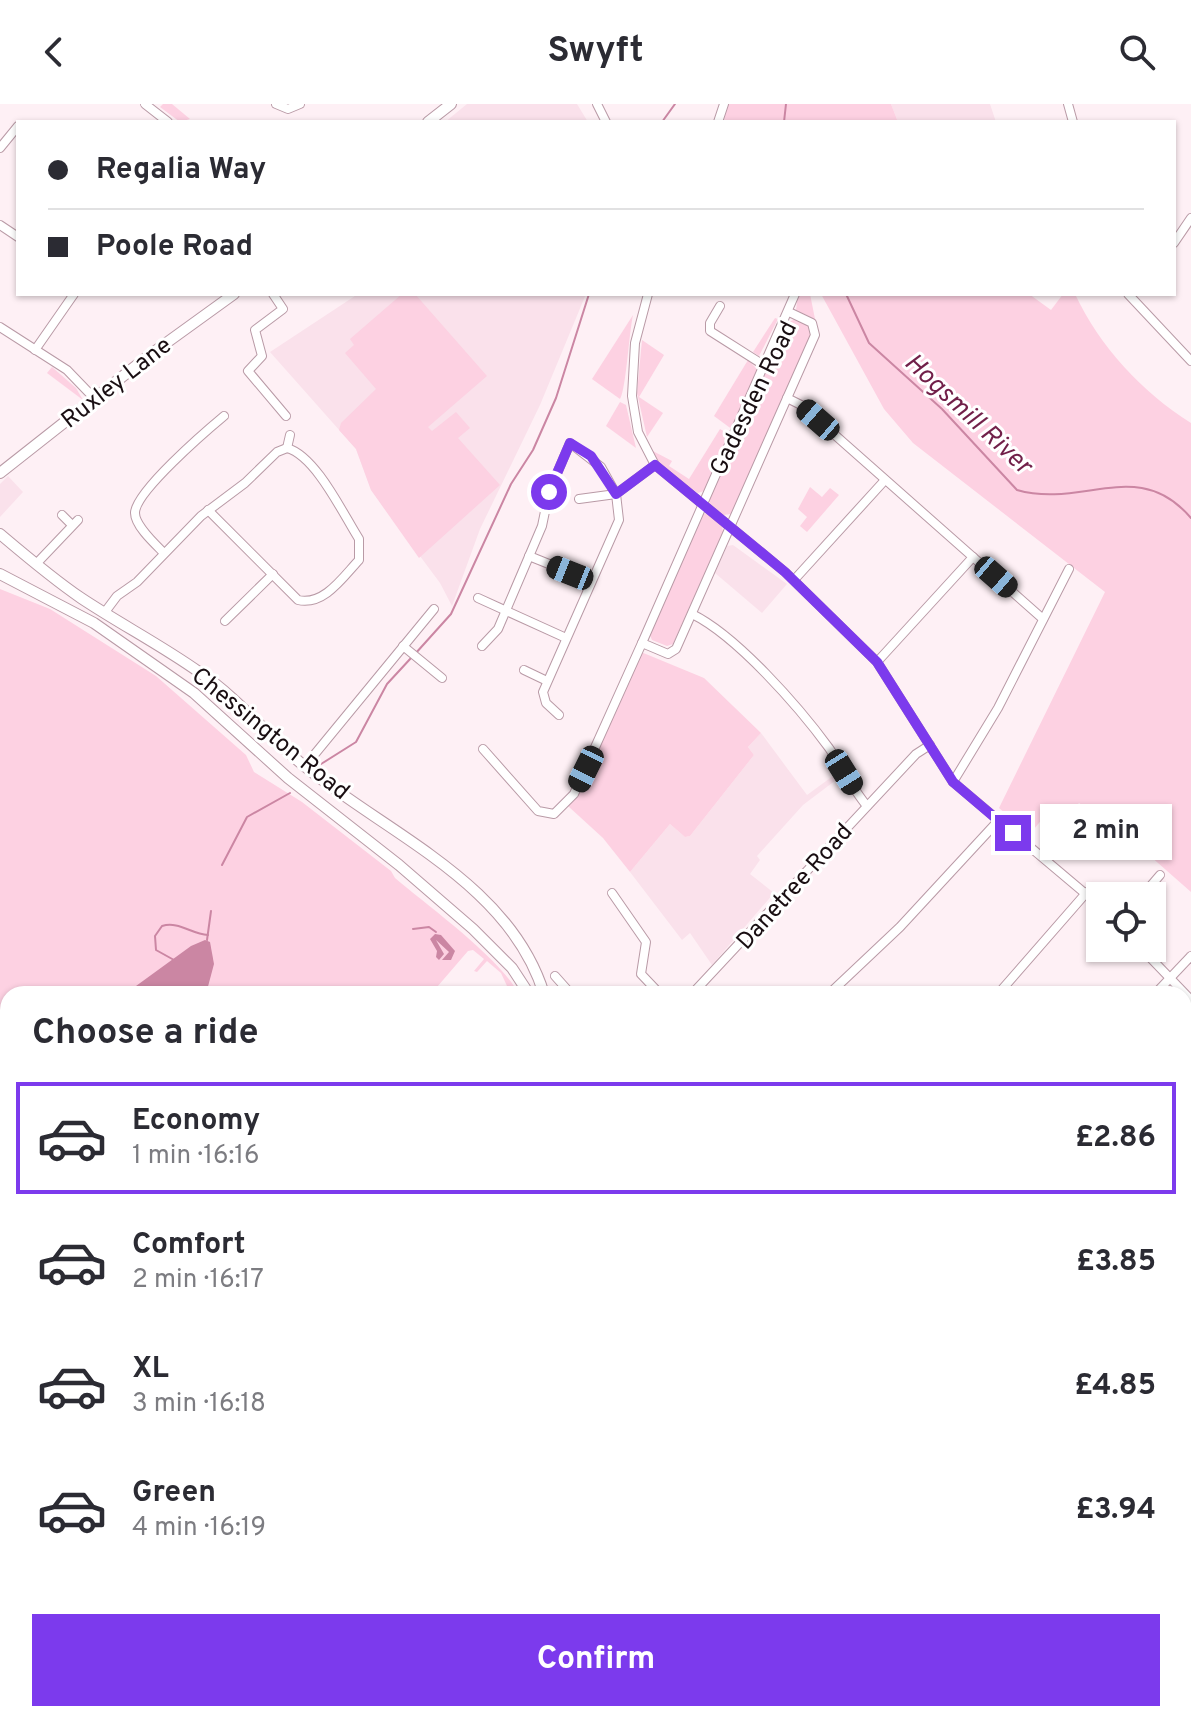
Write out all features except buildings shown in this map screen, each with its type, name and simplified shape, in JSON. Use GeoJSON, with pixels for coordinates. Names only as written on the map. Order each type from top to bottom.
{"type":"FeatureCollection","features":[{"type":"Feature","properties":{"kind":"main road"},"geometry":{"type":"LineString","coordinates":[[431,120],[451,104]]}},
{"type":"Feature","properties":{"kind":"main road","name":"Ruxley Lane"},"geometry":{"type":"LineString","coordinates":[[0,473],[94,398],[231,296]]}},
{"type":"Feature","properties":{"kind":"main road","name":"Chessington Road"},"geometry":{"type":"LineString","coordinates":[[0,534],[105,612],[212,681],[305,766],[433,859],[494,910],[528,950],[541,986]]}},
{"type":"Feature","properties":{"kind":"main road","name":"Chessington Road"},"geometry":{"type":"LineString","coordinates":[[0,574],[94,623],[194,693],[288,778],[399,865],[473,929],[512,968],[524,986]]}},
{"type":"Feature","properties":{"kind":"street"},"geometry":{"type":"LineString","coordinates":[[145,104],[165,120]]}},
{"type":"Feature","properties":{"kind":"street"},"geometry":{"type":"LineString","coordinates":[[276,104],[288,109],[300,104]]}},
{"type":"Feature","properties":{"kind":"street"},"geometry":{"type":"LineString","coordinates":[[0,148],[16,128]]}},
{"type":"Feature","properties":{"kind":"street"},"geometry":{"type":"LineString","coordinates":[[1176,240],[1191,218]]}},
{"type":"Feature","properties":{"kind":"street"},"geometry":{"type":"LineString","coordinates":[[35,350],[73,296]]}},
{"type":"Feature","properties":{"kind":"street"},"geometry":{"type":"LineString","coordinates":[[274,296],[283,309],[255,330],[262,356],[248,371],[286,416]]}},
{"type":"Feature","properties":{"kind":"street"},"geometry":{"type":"LineString","coordinates":[[647,296],[635,343],[632,396],[638,432],[655,465],[794,580],[877,662],[953,782],[1086,891]]}},
{"type":"Feature","properties":{"kind":"street"},"geometry":{"type":"LineString","coordinates":[[789,312],[794,296]]}},
{"type":"Feature","properties":{"kind":"street"},"geometry":{"type":"LineString","coordinates":[[1132,296],[1191,361]]}},
{"type":"Feature","properties":{"kind":"street"},"geometry":{"type":"LineString","coordinates":[[720,306],[710,323],[710,331],[765,366]]}},
{"type":"Feature","properties":{"kind":"street","name":"Gadesden Road"},"geometry":{"type":"LineString","coordinates":[[483,749],[538,811],[554,814],[574,794],[789,312],[812,323],[815,332],[672,654],[642,643]]}},
{"type":"Feature","properties":{"kind":"street"},"geometry":{"type":"LineString","coordinates":[[0,327],[67,370],[94,398]]}},
{"type":"Feature","properties":{"kind":"street"},"geometry":{"type":"LineString","coordinates":[[787,398],[801,405],[1043,619]]}},
{"type":"Feature","properties":{"kind":"street"},"geometry":{"type":"LineString","coordinates":[[164,553],[136,520],[136,507],[172,461],[224,416]]}},
{"type":"Feature","properties":{"kind":"street"},"geometry":{"type":"LineString","coordinates":[[287,448],[290,435]]}},
{"type":"Feature","properties":{"kind":"street"},"geometry":{"type":"LineString","coordinates":[[482,646],[498,629],[542,526],[549,492],[570,443],[591,456],[616,494],[619,520],[547,681],[543,698],[559,715]]}},
{"type":"Feature","properties":{"kind":"street"},"geometry":{"type":"LineString","coordinates":[[105,612],[117,596],[208,510],[245,483],[277,452],[287,448],[300,454],[315,470],[359,539],[362,551],[359,560],[315,602],[298,600],[208,510]]}},
{"type":"Feature","properties":{"kind":"street"},"geometry":{"type":"LineString","coordinates":[[579,499],[616,494],[655,465]]}},
{"type":"Feature","properties":{"kind":"street"},"geometry":{"type":"LineString","coordinates":[[794,580],[885,480]]}},
{"type":"Feature","properties":{"kind":"street"},"geometry":{"type":"LineString","coordinates":[[37,563],[75,522],[62,515]]}},
{"type":"Feature","properties":{"kind":"street"},"geometry":{"type":"LineString","coordinates":[[529,556],[591,581]]}},
{"type":"Feature","properties":{"kind":"street"},"geometry":{"type":"LineString","coordinates":[[877,662],[973,557]]}},
{"type":"Feature","properties":{"kind":"street"},"geometry":{"type":"LineString","coordinates":[[953,782],[998,708],[1069,569]]}},
{"type":"Feature","properties":{"kind":"street"},"geometry":{"type":"LineString","coordinates":[[225,621],[273,574]]}},
{"type":"Feature","properties":{"kind":"street"},"geometry":{"type":"LineString","coordinates":[[478,598],[566,638]]}},
{"type":"Feature","properties":{"kind":"street"},"geometry":{"type":"LineString","coordinates":[[305,766],[434,609]]}},
{"type":"Feature","properties":{"kind":"street"},"geometry":{"type":"LineString","coordinates":[[692,614],[724,636],[790,699],[831,751],[867,806]]}},
{"type":"Feature","properties":{"kind":"street"},"geometry":{"type":"LineString","coordinates":[[403,646],[442,678]]}},
{"type":"Feature","properties":{"kind":"street"},"geometry":{"type":"LineString","coordinates":[[524,670],[547,681]]}},
{"type":"Feature","properties":{"kind":"street","name":"Danetree Road"},"geometry":{"type":"LineString","coordinates":[[701,986],[916,754],[930,745]]}},
{"type":"Feature","properties":{"kind":"street"},"geometry":{"type":"LineString","coordinates":[[837,986],[900,927],[998,821]]}},
{"type":"Feature","properties":{"kind":"street"},"geometry":{"type":"LineString","coordinates":[[1154,882],[1160,875]]}},
{"type":"Feature","properties":{"kind":"street"},"geometry":{"type":"LineString","coordinates":[[612,893],[642,933],[647,948],[641,974],[652,986]]}},
{"type":"Feature","properties":{"kind":"street"},"geometry":{"type":"LineString","coordinates":[[1005,986],[1086,893]]}},
{"type":"Feature","properties":{"kind":"street"},"geometry":{"type":"LineString","coordinates":[[1162,986],[1191,956]]}},
{"type":"Feature","properties":{"kind":"street"},"geometry":{"type":"LineString","coordinates":[[1155,962],[1178,986]]}},
{"type":"Feature","properties":{"kind":"street"},"geometry":{"type":"LineString","coordinates":[[555,976],[564,986]]}},
{"type":"Feature","properties":{"kind":"shaded area"},"geometry":{"type":"Polygon","coordinates":[[[172,104],[190,119],[177,120],[160,107],[172,104]]]}},
{"type":"Feature","properties":{"kind":"shaded area"},"geometry":{"type":"Polygon","coordinates":[[[467,104],[577,104],[587,120],[447,120],[467,104]]]}},
{"type":"Feature","properties":{"kind":"shaded area"},"geometry":{"type":"Polygon","coordinates":[[[726,104],[891,104],[897,120],[724,120],[726,104]]]}},
{"type":"Feature","properties":{"kind":"shaded area"},"geometry":{"type":"Polygon","coordinates":[[[891,104],[990,104],[995,120],[897,120],[891,104]]]}},
{"type":"Feature","properties":{"kind":"shaded area"},"geometry":{"type":"Polygon","coordinates":[[[355,296],[585,296],[540,405],[480,529],[452,606],[440,583],[371,490],[356,449],[270,352],[355,296]]]}},
{"type":"Feature","properties":{"kind":"shaded area"},"geometry":{"type":"Polygon","coordinates":[[[400,296],[417,296],[487,376],[428,427],[432,431],[456,412],[470,428],[458,438],[500,485],[419,558],[371,490],[356,449],[339,430],[341,423],[376,389],[345,353],[354,345],[350,339],[400,296]]]}},
{"type":"Feature","properties":{"kind":"shaded area"},"geometry":{"type":"Polygon","coordinates":[[[798,296],[810,296],[816,323],[796,310],[798,296]]]}},
{"type":"Feature","properties":{"kind":"shaded area"},"geometry":{"type":"Polygon","coordinates":[[[822,296],[1032,296],[1051,310],[1062,296],[1076,296],[1097,332],[1124,367],[1139,383],[1191,423],[1191,892],[1133,841],[1079,803],[1067,818],[1052,807],[1030,834],[999,808],[1105,592],[913,443],[884,409],[822,296]]]}},
{"type":"Feature","properties":{"kind":"shaded area"},"geometry":{"type":"Polygon","coordinates":[[[633,315],[624,385],[620,399],[592,379],[633,315]]]}},
{"type":"Feature","properties":{"kind":"shaded area"},"geometry":{"type":"Polygon","coordinates":[[[775,318],[778,319],[759,356],[753,352],[775,318]]]}},
{"type":"Feature","properties":{"kind":"shaded area"},"geometry":{"type":"Polygon","coordinates":[[[798,318],[810,326],[812,334],[731,514],[723,515],[710,504],[709,497],[786,323],[798,318]]]}},
{"type":"Feature","properties":{"kind":"shaded area"},"geometry":{"type":"Polygon","coordinates":[[[642,340],[664,355],[639,397],[663,413],[647,437],[637,393],[642,340]]]}},
{"type":"Feature","properties":{"kind":"shaded area"},"geometry":{"type":"Polygon","coordinates":[[[748,360],[759,371],[733,430],[714,416],[748,360]]]}},
{"type":"Feature","properties":{"kind":"shaded area"},"geometry":{"type":"Polygon","coordinates":[[[52,367],[76,388],[83,400],[47,373],[52,367]]]}},
{"type":"Feature","properties":{"kind":"shaded area"},"geometry":{"type":"Polygon","coordinates":[[[620,402],[626,405],[636,448],[606,426],[620,402]]]}},
{"type":"Feature","properties":{"kind":"shaded area"},"geometry":{"type":"Polygon","coordinates":[[[720,429],[730,435],[704,491],[698,493],[661,469],[649,449],[672,461],[669,466],[689,479],[720,429]]]}},
{"type":"Feature","properties":{"kind":"shaded area"},"geometry":{"type":"Polygon","coordinates":[[[8,476],[23,492],[0,517],[0,484],[8,476]]]}},
{"type":"Feature","properties":{"kind":"shaded area"},"geometry":{"type":"Polygon","coordinates":[[[810,487],[822,497],[830,488],[839,495],[807,532],[800,526],[807,517],[798,509],[810,487]]]}},
{"type":"Feature","properties":{"kind":"shaded area"},"geometry":{"type":"Polygon","coordinates":[[[709,513],[722,525],[723,532],[673,644],[667,646],[652,640],[649,633],[702,514],[709,513]]]}},
{"type":"Feature","properties":{"kind":"shaded area"},"geometry":{"type":"Polygon","coordinates":[[[733,545],[787,584],[762,613],[715,573],[727,546],[733,545]]]}},
{"type":"Feature","properties":{"kind":"shaded area"},"geometry":{"type":"Polygon","coordinates":[[[0,589],[50,609],[156,676],[246,755],[254,772],[302,802],[391,871],[395,878],[496,964],[514,986],[507,986],[501,973],[487,961],[477,972],[474,971],[484,959],[473,950],[468,951],[438,986],[0,986],[0,589]]]}},
{"type":"Feature","properties":{"kind":"shaded area"},"geometry":{"type":"Polygon","coordinates":[[[641,652],[704,678],[761,733],[748,747],[754,755],[690,836],[685,837],[670,824],[630,872],[603,838],[568,806],[576,796],[641,652]]]}},
{"type":"Feature","properties":{"kind":"shaded area"},"geometry":{"type":"Polygon","coordinates":[[[761,733],[807,795],[837,773],[840,777],[803,805],[757,856],[760,860],[750,874],[774,893],[712,965],[690,933],[682,940],[630,872],[670,824],[685,837],[690,836],[754,755],[748,747],[761,733]]]}},
{"type":"Feature","properties":{"kind":"shaded area"},"geometry":{"type":"Polygon","coordinates":[[[435,934],[441,935],[455,951],[451,960],[442,960],[449,952],[436,940],[444,954],[439,960],[436,957],[437,951],[430,939],[435,934]]]}},
{"type":"Feature","properties":{"kind":"shaded area"},"geometry":{"type":"Polygon","coordinates":[[[205,940],[210,942],[214,964],[208,986],[136,986],[191,946],[205,940]]]}},
{"type":"Feature","properties":{"kind":"waterway"},"geometry":{"type":"LineString","coordinates":[[663,120],[675,104]]}},
{"type":"Feature","properties":{"kind":"waterway","name":"Hogsmill River"},"geometry":{"type":"LineString","coordinates":[[784,120],[786,104]]}},
{"type":"Feature","properties":{"kind":"waterway"},"geometry":{"type":"LineString","coordinates":[[415,654],[451,614],[511,484],[533,450],[556,398],[588,296]]}},
{"type":"Feature","properties":{"kind":"waterway","name":"Hogsmill River"},"geometry":{"type":"LineString","coordinates":[[847,296],[869,343],[942,409],[1017,490],[1041,494],[1130,487],[1151,490],[1171,500],[1191,518]]}},
{"type":"Feature","properties":{"kind":"waterway"},"geometry":{"type":"LineString","coordinates":[[321,764],[356,742],[387,684],[411,658]]}},
{"type":"Feature","properties":{"kind":"waterway"},"geometry":{"type":"LineString","coordinates":[[222,865],[247,817],[290,793]]}},
{"type":"Feature","properties":{"kind":"waterway"},"geometry":{"type":"LineString","coordinates":[[207,940],[211,911]]}},
{"type":"Feature","properties":{"kind":"waterway"},"geometry":{"type":"LineString","coordinates":[[174,960],[156,950],[155,936],[162,926],[174,925],[208,935]]}},
{"type":"Feature","properties":{"kind":"waterway"},"geometry":{"type":"LineString","coordinates":[[413,929],[429,927],[436,932]]}},
{"type":"Feature","properties":{"kind":"route"},"geometry":{"type":"LineString","coordinates":[[549,492],[570,443],[591,456],[601,467],[616,494],[655,465],[785,572],[877,662],[907,704],[953,782],[1013,833]]}}]}
